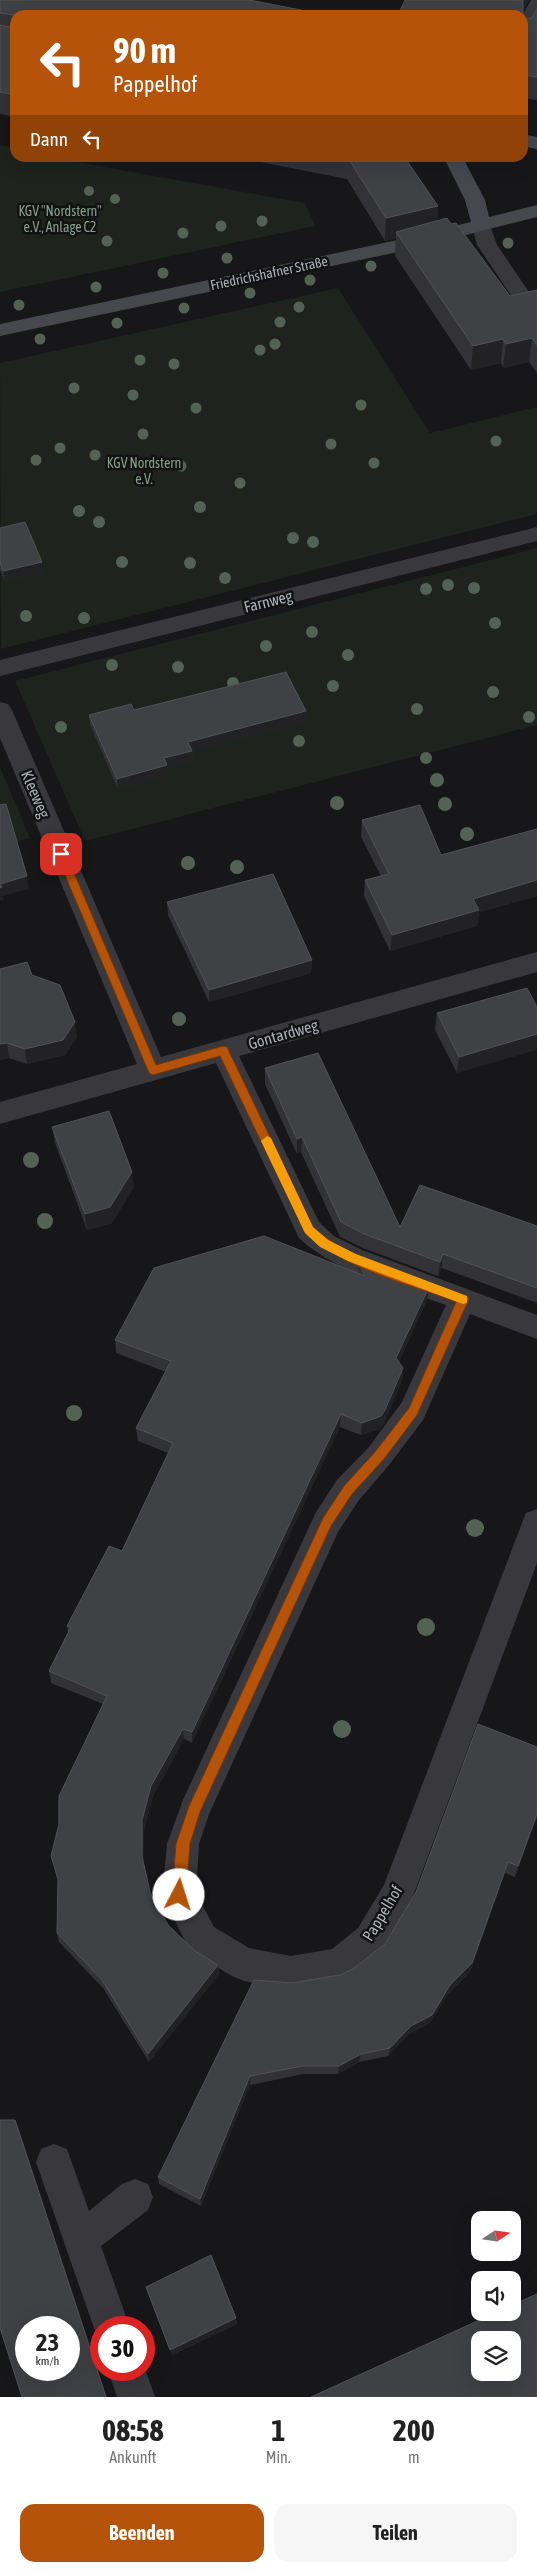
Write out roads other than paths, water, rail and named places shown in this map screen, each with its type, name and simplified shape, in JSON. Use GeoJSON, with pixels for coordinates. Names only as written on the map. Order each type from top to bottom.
{"type":"FeatureCollection","features":[{"type":"Feature","properties":{"kind":"main road"},"geometry":{"type":"LineString","coordinates":[[456,162],[475,200],[482,226]]}},
{"type":"Feature","properties":{"kind":"main road","name":"Friedrichshafner Straße"},"geometry":{"type":"LineString","coordinates":[[0,330],[398,246],[537,211]]}},
{"type":"Feature","properties":{"kind":"street"},"geometry":{"type":"LineString","coordinates":[[528,23],[537,4]]}},
{"type":"Feature","properties":{"kind":"street"},"geometry":{"type":"LineString","coordinates":[[482,226],[488,245],[526,303],[537,300]]}},
{"type":"Feature","properties":{"kind":"street","name":"Farnweg"},"geometry":{"type":"LineString","coordinates":[[0,668],[537,534]]}},
{"type":"Feature","properties":{"kind":"street","name":"Kleeweg"},"geometry":{"type":"LineString","coordinates":[[0,710],[153,1070]]}},
{"type":"Feature","properties":{"kind":"street","name":"Gontardweg"},"geometry":{"type":"LineString","coordinates":[[0,1113],[537,962]]}},
{"type":"Feature","properties":{"kind":"street"},"geometry":{"type":"LineString","coordinates":[[223,1050],[309,1230],[324,1244],[352,1258],[537,1327]]}},
{"type":"Feature","properties":{"kind":"street","name":"Pappelhof"},"geometry":{"type":"LineString","coordinates":[[463,1299],[413,1411],[379,1456],[348,1490],[327,1522],[194,1811],[183,1844],[179,1895],[202,1939],[244,1964],[291,1973],[339,1965],[370,1940],[397,1895],[537,1523]]}},
{"type":"Feature","properties":{"kind":"street"},"geometry":{"type":"LineString","coordinates":[[54,2162],[108,2316]]}},
{"type":"Feature","properties":{"kind":"street"},"geometry":{"type":"LineString","coordinates":[[82,2238],[135,2197]]}},
{"type":"Feature","properties":{"kind":"street"},"geometry":{"type":"LineString","coordinates":[[131,2381],[136,2397]]}},
{"type":"Feature","properties":{"kind":"tram line"},"geometry":{"type":"LineString","coordinates":[[528,138],[537,139]]}},
{"type":"Feature","properties":{"kind":"tram line"},"geometry":{"type":"LineString","coordinates":[[528,146],[537,148]]}},
{"type":"Feature","properties":{"kind":"park label","name":"KGV \"Nordstern\" e.V., Anlage C2"},"geometry":{"type":"Point","coordinates":[60,220]}},
{"type":"Feature","properties":{"kind":"park label","name":"KGV Nordstern e.V."},"geometry":{"type":"Point","coordinates":[144,472]}}]}
